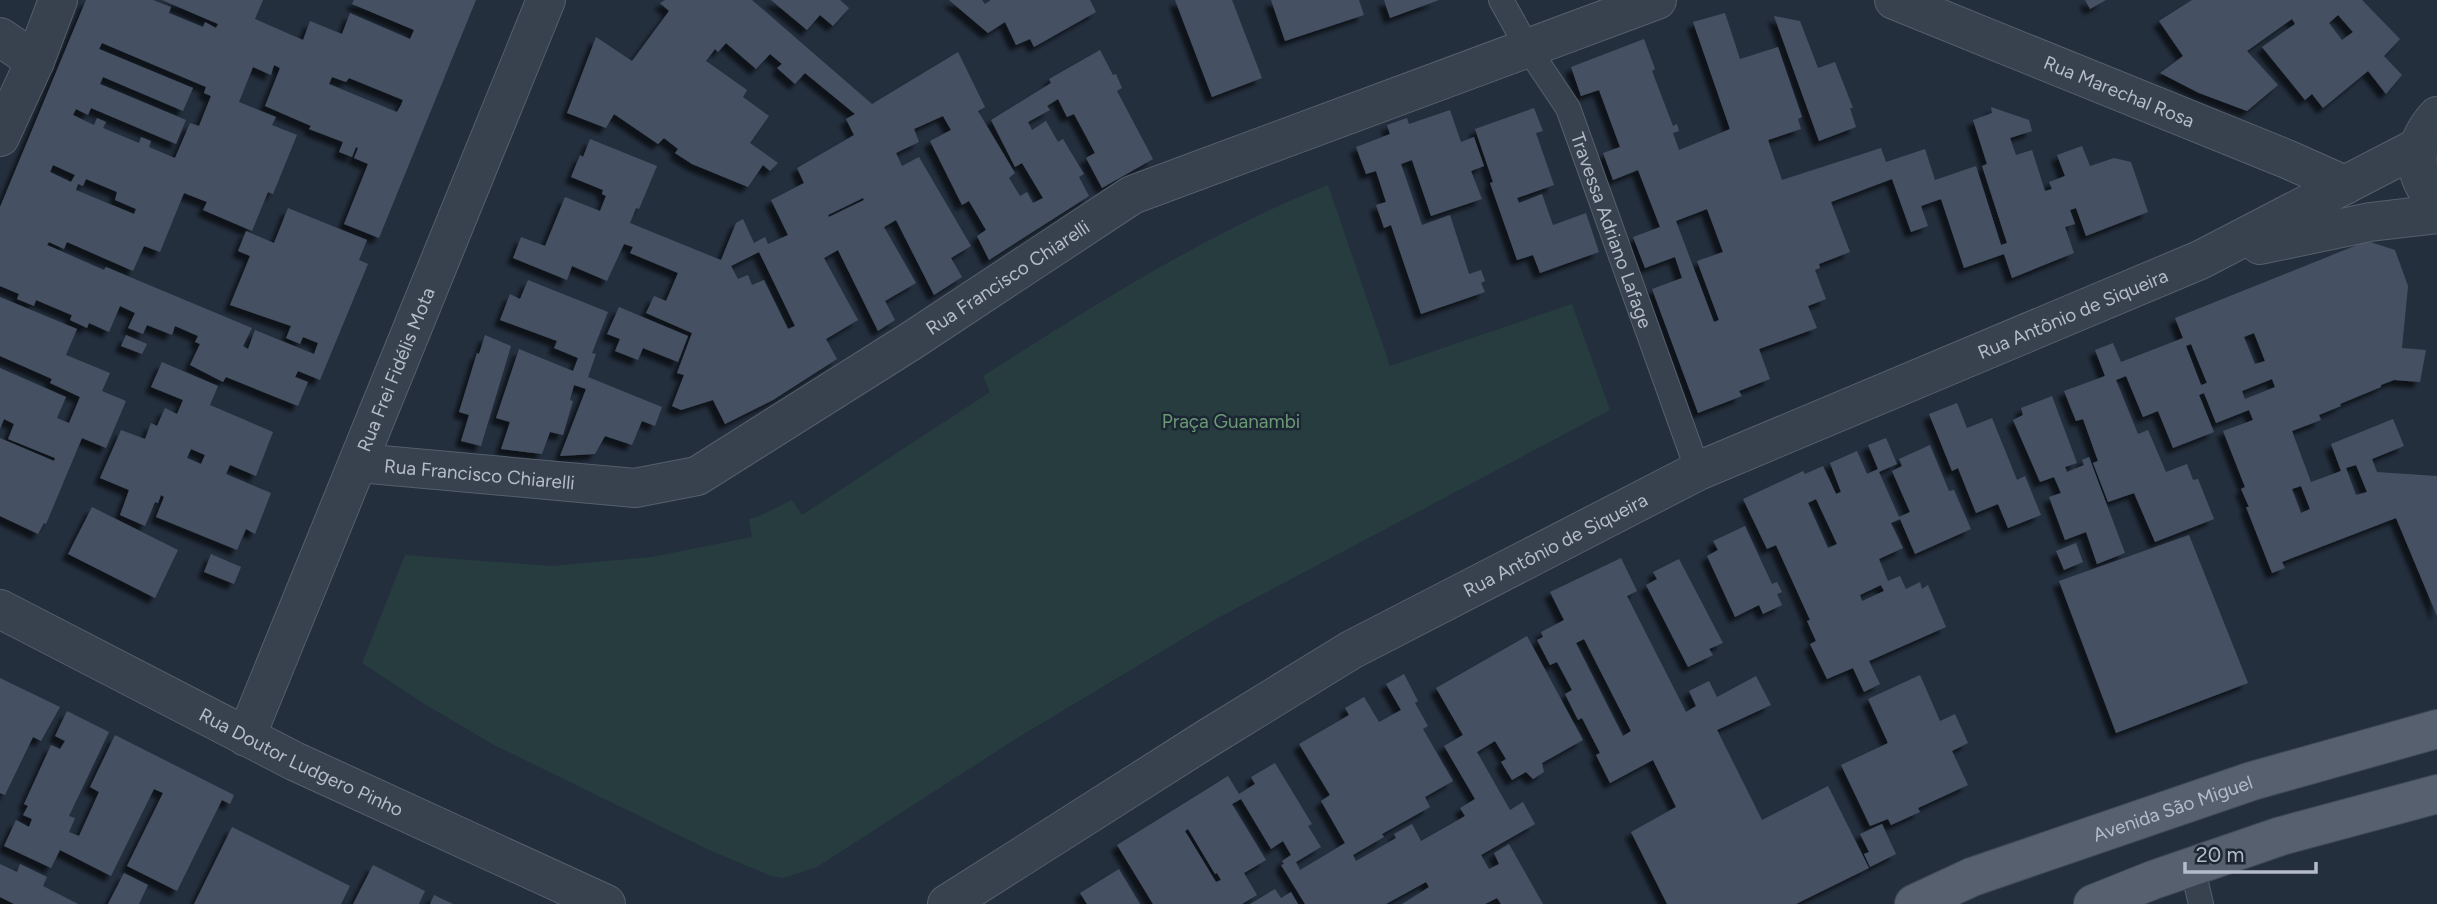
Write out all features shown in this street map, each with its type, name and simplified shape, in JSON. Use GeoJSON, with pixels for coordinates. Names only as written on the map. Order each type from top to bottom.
{"type":"FeatureCollection","features":[{"type":"Feature","properties":{"kind":"main road","name":"Avenida São Miguel"},"geometry":{"type":"LineString","coordinates":[[1914,904],[1972,877],[2252,781],[2437,729]]}},
{"type":"Feature","properties":{"kind":"main road"},"geometry":{"type":"LineString","coordinates":[[2093,904],[2154,892],[2192,866],[2281,836],[2437,794]]}},
{"type":"Feature","properties":{"kind":"street"},"geometry":{"type":"LineString","coordinates":[[0,137],[35,61],[58,0]]}},
{"type":"Feature","properties":{"kind":"street","name":"Rua Frei Fidélis Mota"},"geometry":{"type":"LineString","coordinates":[[246,737],[546,0]]}},
{"type":"Feature","properties":{"kind":"street","name":"Rua Francisco Chiarelli"},"geometry":{"type":"LineString","coordinates":[[359,463],[635,488],[697,476],[911,341],[1132,195],[1657,0]]}},
{"type":"Feature","properties":{"kind":"street","name":"Rua Marechal Rosa"},"geometry":{"type":"LineString","coordinates":[[1894,0],[2345,185]]}},
{"type":"Feature","properties":{"kind":"street"},"geometry":{"type":"LineString","coordinates":[[0,37],[35,61]]}},
{"type":"Feature","properties":{"kind":"street"},"geometry":{"type":"LineString","coordinates":[[2428,132],[2418,167],[2424,186],[2437,203]]}},
{"type":"Feature","properties":{"kind":"street","name":"Rua Antônio de Siqueira"},"geometry":{"type":"LineString","coordinates":[[947,904],[1351,650],[1698,471],[2200,260],[2345,185],[2428,132]]}},
{"type":"Feature","properties":{"kind":"street","name":"Rua Antônio de Siqueira"},"geometry":{"type":"LineString","coordinates":[[2200,260],[2283,239],[2370,222],[2437,214]]}},
{"type":"Feature","properties":{"kind":"street","name":"Rua Doutor Ludgero Pinho"},"geometry":{"type":"LineString","coordinates":[[0,609],[246,737],[606,904]]}},
{"type":"Feature","properties":{"kind":"lane","name":"Travessa Adriano Lafage"},"geometry":{"type":"LineString","coordinates":[[1501,0],[1527,47],[1568,108],[1698,471]]}},
{"type":"Feature","properties":{"kind":"lane"},"geometry":{"type":"LineString","coordinates":[[2192,866],[2201,904]]}},
{"type":"Feature","properties":{"kind":"green space","name":"Praça Guanambi"},"geometry":{"type":"Polygon","coordinates":[[[1328,185],[1390,366],[1572,304],[1610,410],[1214,620],[1017,738],[817,867],[783,878],[771,876],[709,850],[492,744],[362,663],[405,555],[551,566],[651,557],[752,537],[749,519],[792,500],[802,515],[990,392],[983,376],[1108,297],[1238,225],[1328,185]]]}},
{"type":"Feature","properties":{"kind":"building"},"geometry":{"type":"Polygon","coordinates":[[[86,0],[153,0],[171,7],[169,13],[203,27],[205,22],[216,28],[218,24],[162,0],[263,0],[255,19],[303,40],[310,21],[342,34],[350,13],[410,39],[414,30],[352,4],[354,0],[476,0],[379,238],[344,224],[368,164],[354,158],[358,148],[356,147],[352,157],[339,152],[343,142],[309,129],[311,126],[265,106],[280,68],[274,65],[271,75],[253,67],[239,102],[276,117],[272,125],[297,135],[273,194],[268,192],[252,231],[203,210],[207,202],[184,193],[160,252],[144,246],[133,271],[67,242],[64,249],[49,242],[47,245],[252,328],[243,346],[248,349],[255,330],[314,354],[318,343],[303,337],[300,344],[286,338],[291,326],[230,305],[250,256],[238,251],[246,231],[274,243],[288,208],[367,240],[359,260],[368,264],[320,380],[298,371],[295,377],[308,382],[298,406],[226,377],[223,382],[190,365],[200,344],[195,342],[198,336],[175,326],[172,335],[147,325],[143,334],[128,328],[135,313],[120,306],[109,332],[89,323],[87,328],[70,320],[72,315],[36,300],[34,306],[17,299],[19,294],[0,286],[0,207],[86,0]],[[102,43],[99,49],[193,88],[183,111],[103,77],[100,84],[186,120],[176,144],[91,108],[88,115],[76,109],[73,115],[94,125],[97,118],[106,122],[103,128],[139,143],[141,137],[151,141],[149,147],[175,158],[190,123],[199,126],[211,96],[204,93],[206,87],[102,43]],[[332,77],[329,84],[397,112],[403,100],[349,78],[346,82],[332,77]],[[53,165],[50,172],[71,182],[75,175],[53,165]],[[86,179],[83,186],[78,184],[76,190],[134,214],[136,209],[115,200],[117,192],[86,179]]]}},
{"type":"Feature","properties":{"kind":"building"},"geometry":{"type":"Polygon","coordinates":[[[665,0],[752,0],[872,104],[958,52],[985,107],[978,111],[1015,173],[1009,178],[1020,196],[1027,192],[1033,203],[1043,198],[1022,163],[1015,167],[991,120],[1051,83],[1049,79],[1100,50],[1113,75],[1116,74],[1122,88],[1117,91],[1153,159],[1102,188],[1086,158],[1095,153],[1074,114],[1067,117],[1058,99],[1047,106],[1050,110],[1028,122],[1032,130],[1046,121],[1058,142],[1063,139],[1084,174],[1079,177],[1089,196],[989,260],[977,236],[986,230],[969,201],[962,205],[930,141],[951,130],[943,116],[914,129],[919,142],[896,153],[902,166],[919,157],[971,246],[951,258],[962,277],[934,295],[896,220],[884,227],[916,283],[885,301],[895,320],[878,331],[838,250],[824,258],[858,320],[826,339],[837,359],[773,400],[725,424],[713,400],[681,410],[672,406],[684,375],[677,373],[692,333],[646,313],[654,296],[666,301],[678,273],[630,253],[633,247],[624,244],[607,281],[572,266],[567,280],[513,258],[521,237],[545,246],[565,197],[600,211],[606,196],[602,194],[603,190],[571,177],[590,139],[657,166],[639,209],[636,208],[630,223],[721,260],[736,223],[743,219],[754,243],[765,237],[768,244],[788,235],[771,200],[804,183],[797,168],[854,135],[846,119],[855,114],[805,73],[795,84],[777,68],[782,64],[770,54],[756,69],[726,43],[718,52],[715,49],[706,61],[747,90],[743,97],[769,116],[750,143],[778,163],[770,171],[763,165],[748,187],[692,164],[675,153],[678,149],[664,138],[658,144],[614,114],[606,128],[567,113],[596,37],[632,61],[669,11],[660,3],[665,0]],[[863,198],[828,215],[829,217],[864,200],[863,198]],[[759,252],[731,266],[738,279],[748,275],[752,285],[764,280],[788,329],[795,326],[759,252]]]}},
{"type":"Feature","properties":{"kind":"building"},"geometry":{"type":"Polygon","coordinates":[[[771,0],[840,0],[849,8],[833,26],[820,15],[807,30],[771,0]]]}},
{"type":"Feature","properties":{"kind":"building"},"geometry":{"type":"Polygon","coordinates":[[[949,0],[982,0],[985,4],[991,0],[1090,0],[1096,12],[1034,47],[1030,39],[1016,45],[1005,22],[988,33],[949,0]]]}},
{"type":"Feature","properties":{"kind":"building"},"geometry":{"type":"Polygon","coordinates":[[[1175,0],[1232,0],[1262,78],[1212,97],[1175,0]]]}},
{"type":"Feature","properties":{"kind":"building"},"geometry":{"type":"Polygon","coordinates":[[[1271,0],[1359,0],[1364,15],[1285,41],[1271,0]]]}},
{"type":"Feature","properties":{"kind":"building"},"geometry":{"type":"Polygon","coordinates":[[[1384,0],[1439,0],[1390,18],[1384,0]]]}},
{"type":"Feature","properties":{"kind":"building"},"geometry":{"type":"Polygon","coordinates":[[[2085,0],[2106,0],[2090,9],[2085,0]]]}},
{"type":"Feature","properties":{"kind":"building"},"geometry":{"type":"Polygon","coordinates":[[[2192,0],[2362,0],[2400,39],[2384,56],[2402,75],[2386,94],[2368,71],[2323,108],[2312,94],[2305,100],[2262,47],[2295,24],[2292,19],[2247,51],[2278,85],[2247,111],[2199,93],[2160,73],[2183,56],[2159,21],[2192,0]],[[2338,15],[2329,23],[2342,40],[2353,32],[2338,15]]]}},
{"type":"Feature","properties":{"kind":"building"},"geometry":{"type":"Polygon","coordinates":[[[1725,13],[1740,59],[1778,47],[1802,117],[1798,119],[1801,129],[1768,140],[1782,180],[1881,148],[1886,162],[1925,149],[1935,180],[1976,166],[2001,245],[2007,243],[1982,166],[1987,164],[1973,120],[1992,113],[1991,107],[2029,120],[2032,131],[2010,138],[2016,155],[2032,150],[2045,191],[2052,189],[2049,182],[2065,176],[2057,155],[2082,146],[2090,166],[2114,158],[2131,162],[2148,212],[2086,236],[2076,208],[2070,210],[2075,224],[2065,227],[2074,253],[2012,278],[2004,254],[1964,268],[1941,199],[1921,206],[1928,226],[1911,232],[1892,179],[1831,202],[1850,252],[1819,264],[1820,268],[1815,270],[1826,299],[1808,306],[1817,328],[1759,349],[1770,379],[1739,391],[1742,396],[1698,413],[1652,289],[1682,278],[1675,257],[1645,268],[1633,237],[1660,227],[1638,170],[1613,180],[1603,153],[1620,147],[1599,90],[1581,96],[1571,67],[1644,39],[1655,69],[1652,71],[1673,126],[1677,124],[1679,131],[1673,133],[1679,150],[1730,129],[1693,22],[1725,13]],[[1707,209],[1676,221],[1714,322],[1719,320],[1697,261],[1723,252],[1707,209]]]}},
{"type":"Feature","properties":{"kind":"building"},"geometry":{"type":"Polygon","coordinates":[[[1774,16],[1800,21],[1818,68],[1835,62],[1853,108],[1850,108],[1856,127],[1819,141],[1774,16]]]}},
{"type":"Feature","properties":{"kind":"building"},"geometry":{"type":"Polygon","coordinates":[[[1534,108],[1543,131],[1536,133],[1554,185],[1517,198],[1519,203],[1542,194],[1553,225],[1586,213],[1599,252],[1540,273],[1533,255],[1517,260],[1490,183],[1493,182],[1475,129],[1534,108]]]}},
{"type":"Feature","properties":{"kind":"building"},"geometry":{"type":"Polygon","coordinates":[[[1450,110],[1461,142],[1474,137],[1484,166],[1471,171],[1482,199],[1431,216],[1412,160],[1401,164],[1422,225],[1450,215],[1469,274],[1481,270],[1485,281],[1481,283],[1485,292],[1421,314],[1391,225],[1384,228],[1376,205],[1386,202],[1376,171],[1366,174],[1356,147],[1390,134],[1387,125],[1407,118],[1409,124],[1450,110]]]}},
{"type":"Feature","properties":{"kind":"building"},"geometry":{"type":"Polygon","coordinates":[[[2367,241],[2395,250],[2408,286],[2402,348],[2426,350],[2420,382],[2394,380],[2319,415],[2321,420],[2292,431],[2311,482],[2341,471],[2331,444],[2393,419],[2404,446],[2372,459],[2377,472],[2437,476],[2437,616],[2396,518],[2282,562],[2285,568],[2272,573],[2246,507],[2249,507],[2241,489],[2245,487],[2223,431],[2253,420],[2249,410],[2216,423],[2204,393],[2199,395],[2214,432],[2173,448],[2158,411],[2143,417],[2126,376],[2116,380],[2138,434],[2148,430],[2166,472],[2187,464],[2193,480],[2198,479],[2214,519],[2155,542],[2134,493],[2108,502],[2093,463],[2098,461],[2083,419],[2076,421],[2064,391],[2105,376],[2095,350],[2113,343],[2121,362],[2183,338],[2175,318],[2367,241]],[[2254,333],[2244,337],[2255,364],[2265,361],[2254,333]],[[2191,344],[2186,346],[2201,385],[2207,383],[2191,344]],[[2272,379],[2242,391],[2245,399],[2275,387],[2272,379]],[[2356,465],[2346,468],[2356,495],[2367,492],[2356,465]],[[2301,486],[2292,489],[2301,513],[2310,509],[2301,486]]]}},
{"type":"Feature","properties":{"kind":"building"},"geometry":{"type":"Polygon","coordinates":[[[528,280],[608,312],[592,353],[596,354],[588,377],[662,407],[655,426],[642,421],[632,445],[605,436],[595,454],[560,456],[586,389],[574,385],[570,400],[573,401],[563,435],[550,432],[542,454],[501,449],[510,422],[496,418],[519,349],[573,371],[578,358],[554,348],[557,341],[500,320],[510,294],[520,299],[528,280]]]}},
{"type":"Feature","properties":{"kind":"building"},"geometry":{"type":"Polygon","coordinates":[[[0,297],[77,329],[66,355],[110,373],[102,391],[126,401],[106,448],[82,438],[46,524],[44,523],[38,534],[0,516],[0,438],[54,461],[55,458],[8,439],[14,424],[4,419],[0,429],[0,368],[66,397],[57,418],[69,423],[80,397],[50,383],[52,379],[0,356],[0,297]]]}},
{"type":"Feature","properties":{"kind":"building"},"geometry":{"type":"Polygon","coordinates":[[[619,307],[688,336],[678,362],[643,348],[638,360],[615,351],[620,339],[607,334],[619,307]]]}},
{"type":"Feature","properties":{"kind":"building"},"geometry":{"type":"Polygon","coordinates":[[[126,335],[147,344],[142,354],[121,346],[126,335]]]}},
{"type":"Feature","properties":{"kind":"building"},"geometry":{"type":"Polygon","coordinates":[[[485,335],[511,346],[481,446],[461,441],[469,415],[459,412],[485,335]]]}},
{"type":"Feature","properties":{"kind":"building"},"geometry":{"type":"Polygon","coordinates":[[[162,362],[218,386],[210,405],[273,432],[256,476],[230,465],[226,474],[271,493],[255,534],[246,529],[237,550],[156,517],[164,497],[161,495],[158,503],[155,502],[145,526],[120,515],[129,490],[100,478],[121,430],[145,439],[151,423],[157,426],[165,408],[177,414],[183,400],[151,387],[162,362]],[[191,449],[187,458],[201,464],[205,455],[191,449]]]}},
{"type":"Feature","properties":{"kind":"building"},"geometry":{"type":"Polygon","coordinates":[[[2052,396],[2077,463],[2065,467],[2067,472],[2084,465],[2082,460],[2089,457],[2125,553],[2097,564],[2086,532],[2065,540],[2049,497],[2061,493],[2054,477],[2040,482],[2013,420],[2023,415],[2021,408],[2052,396]]]}},
{"type":"Feature","properties":{"kind":"building"},"geometry":{"type":"Polygon","coordinates":[[[1957,403],[1967,428],[1992,418],[2017,480],[2025,476],[2041,515],[2008,528],[1998,504],[1976,513],[1958,468],[1952,471],[1929,414],[1957,403]]]}},
{"type":"Feature","properties":{"kind":"building"},"geometry":{"type":"Polygon","coordinates":[[[1886,438],[1897,464],[1879,472],[1899,517],[1910,512],[1892,471],[1902,466],[1899,459],[1930,445],[1949,491],[1954,490],[1971,529],[1915,554],[1900,519],[1891,523],[1903,548],[1879,559],[1888,581],[1900,576],[1906,589],[1920,582],[1922,589],[1928,585],[1946,627],[1869,661],[1880,684],[1864,692],[1853,668],[1827,679],[1810,644],[1816,641],[1807,621],[1810,620],[1776,545],[1767,549],[1743,499],[1803,471],[1805,474],[1823,466],[1836,494],[1841,492],[1830,463],[1857,451],[1867,474],[1878,469],[1868,445],[1886,438]],[[1816,499],[1808,503],[1828,548],[1837,544],[1816,499]],[[1881,585],[1860,595],[1862,601],[1884,591],[1881,585]]]}},
{"type":"Feature","properties":{"kind":"building"},"geometry":{"type":"Polygon","coordinates":[[[92,507],[178,550],[155,598],[68,554],[92,507]]]}},
{"type":"Feature","properties":{"kind":"building"},"geometry":{"type":"Polygon","coordinates":[[[1745,526],[1772,584],[1777,582],[1782,592],[1777,594],[1782,605],[1763,614],[1759,605],[1735,617],[1707,556],[1718,550],[1713,541],[1745,526]]]}},
{"type":"Feature","properties":{"kind":"building"},"geometry":{"type":"Polygon","coordinates":[[[2189,535],[2248,683],[2116,733],[2059,581],[2189,535]]]}},
{"type":"Feature","properties":{"kind":"building"},"geometry":{"type":"Polygon","coordinates":[[[2076,543],[2083,562],[2064,570],[2056,551],[2076,543]]]}},
{"type":"Feature","properties":{"kind":"building"},"geometry":{"type":"Polygon","coordinates":[[[211,554],[241,567],[234,584],[204,572],[211,554]]]}},
{"type":"Feature","properties":{"kind":"building"},"geometry":{"type":"Polygon","coordinates":[[[1621,558],[1637,591],[1627,596],[1686,712],[1696,706],[1689,691],[1709,681],[1717,697],[1756,676],[1771,705],[1717,730],[1762,820],[1828,786],[1869,868],[1796,904],[1667,904],[1631,832],[1676,807],[1653,760],[1610,783],[1596,755],[1600,753],[1582,718],[1578,720],[1565,694],[1572,690],[1557,662],[1550,665],[1537,640],[1543,637],[1541,632],[1564,620],[1550,592],[1621,558]],[[1584,639],[1576,643],[1623,736],[1631,731],[1584,639]]]}},
{"type":"Feature","properties":{"kind":"building"},"geometry":{"type":"Polygon","coordinates":[[[1679,559],[1723,643],[1709,649],[1713,655],[1688,667],[1646,585],[1657,579],[1653,572],[1679,559]]]}},
{"type":"Feature","properties":{"kind":"building"},"geometry":{"type":"Polygon","coordinates":[[[1527,636],[1583,740],[1542,763],[1544,772],[1533,779],[1526,772],[1512,780],[1501,762],[1506,759],[1495,741],[1477,752],[1510,810],[1523,802],[1535,824],[1481,855],[1489,869],[1499,864],[1494,853],[1509,844],[1543,904],[1501,904],[1497,898],[1485,904],[1402,904],[1429,887],[1426,882],[1386,904],[1305,904],[1281,865],[1284,864],[1282,861],[1291,855],[1283,841],[1271,849],[1241,799],[1232,804],[1266,860],[1244,873],[1257,895],[1242,904],[1153,904],[1117,845],[1228,776],[1239,794],[1255,784],[1251,777],[1275,763],[1312,824],[1308,826],[1321,847],[1296,862],[1300,870],[1345,843],[1321,801],[1330,795],[1299,744],[1349,715],[1345,708],[1364,697],[1379,722],[1401,710],[1386,684],[1404,674],[1418,701],[1415,703],[1428,726],[1423,729],[1453,781],[1425,797],[1430,807],[1382,834],[1384,837],[1353,855],[1356,861],[1396,838],[1394,834],[1412,824],[1421,841],[1465,816],[1460,808],[1475,799],[1444,746],[1463,735],[1436,688],[1527,636]],[[1188,829],[1185,831],[1216,882],[1221,880],[1217,873],[1215,874],[1188,829]]]}},
{"type":"Feature","properties":{"kind":"building"},"geometry":{"type":"Polygon","coordinates":[[[1920,675],[1940,721],[1955,714],[1968,743],[1952,751],[1968,785],[1918,808],[1920,812],[1891,825],[1888,819],[1870,826],[1841,765],[1888,743],[1868,699],[1920,675]]]}},
{"type":"Feature","properties":{"kind":"building"},"geometry":{"type":"Polygon","coordinates":[[[0,678],[60,707],[41,741],[33,737],[5,795],[0,793],[0,678]]]}},
{"type":"Feature","properties":{"kind":"building"},"geometry":{"type":"Polygon","coordinates":[[[67,711],[109,732],[69,816],[75,818],[69,832],[79,836],[99,792],[90,787],[115,735],[234,795],[230,804],[222,800],[177,891],[127,866],[163,793],[154,789],[111,876],[60,850],[51,868],[4,846],[16,820],[29,827],[32,819],[23,815],[28,806],[24,804],[51,745],[60,749],[65,741],[55,736],[67,711]]]}},
{"type":"Feature","properties":{"kind":"building"},"geometry":{"type":"Polygon","coordinates":[[[1882,824],[1896,854],[1870,867],[1864,854],[1869,852],[1860,834],[1882,824]]]}},
{"type":"Feature","properties":{"kind":"building"},"geometry":{"type":"Polygon","coordinates":[[[232,827],[350,886],[341,904],[194,904],[232,827]]]}},
{"type":"Feature","properties":{"kind":"building"},"geometry":{"type":"Polygon","coordinates":[[[0,864],[17,872],[20,864],[47,877],[43,886],[78,904],[14,904],[0,897],[0,864]]]}},
{"type":"Feature","properties":{"kind":"building"},"geometry":{"type":"Polygon","coordinates":[[[373,865],[425,891],[419,904],[353,904],[373,865]]]}},
{"type":"Feature","properties":{"kind":"building"},"geometry":{"type":"Polygon","coordinates":[[[1119,869],[1140,904],[1087,904],[1080,893],[1119,869]]]}},
{"type":"Feature","properties":{"kind":"building"},"geometry":{"type":"Polygon","coordinates":[[[124,873],[148,885],[139,904],[108,904],[124,873]]]}},
{"type":"Feature","properties":{"kind":"building"},"geometry":{"type":"Polygon","coordinates":[[[1275,889],[1281,898],[1291,892],[1298,904],[1250,904],[1275,889]]]}},
{"type":"Feature","properties":{"kind":"building"},"geometry":{"type":"Polygon","coordinates":[[[434,895],[453,904],[430,904],[434,895]]]}}]}
